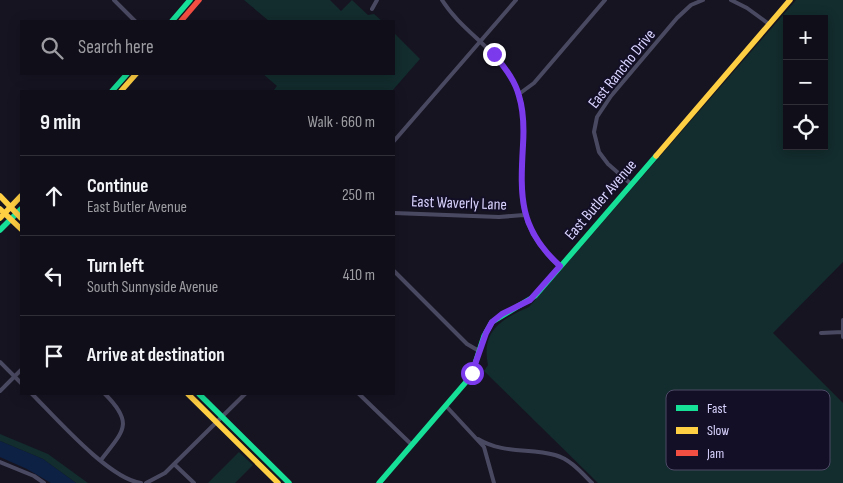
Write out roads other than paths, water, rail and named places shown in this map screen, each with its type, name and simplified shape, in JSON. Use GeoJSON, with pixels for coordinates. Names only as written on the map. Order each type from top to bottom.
{"type":"FeatureCollection","features":[{"type":"Feature","properties":{"kind":"street"},"geometry":{"type":"LineString","coordinates":[[114,0],[134,20]]}},
{"type":"Feature","properties":{"kind":"street"},"geometry":{"type":"LineString","coordinates":[[173,20],[190,0]]}},
{"type":"Feature","properties":{"kind":"street"},"geometry":{"type":"LineString","coordinates":[[182,20],[199,0]]}},
{"type":"Feature","properties":{"kind":"street"},"geometry":{"type":"LineString","coordinates":[[372,9],[377,0]]}},
{"type":"Feature","properties":{"kind":"street"},"geometry":{"type":"LineString","coordinates":[[442,0],[453,15],[481,41],[507,70],[519,94],[524,127],[521,192],[524,215],[543,248],[560,266]]}},
{"type":"Feature","properties":{"kind":"street"},"geometry":{"type":"LineString","coordinates":[[395,140],[516,0]]}},
{"type":"Feature","properties":{"kind":"street"},"geometry":{"type":"LineString","coordinates":[[519,94],[534,83],[605,0]]}},
{"type":"Feature","properties":{"kind":"street","name":"East Rancho Drive"},"geometry":{"type":"LineString","coordinates":[[631,184],[608,164],[599,152],[594,132],[597,117],[611,96],[677,18],[691,6],[702,0]]}},
{"type":"Feature","properties":{"kind":"street"},"geometry":{"type":"LineString","coordinates":[[731,0],[747,8],[769,24]]}},
{"type":"Feature","properties":{"kind":"street","name":"East Butler Avenue"},"geometry":{"type":"LineString","coordinates":[[380,483],[470,377],[492,322],[502,314],[530,300],[790,0]]}},
{"type":"Feature","properties":{"kind":"street"},"geometry":{"type":"LineString","coordinates":[[113,90],[126,75]]}},
{"type":"Feature","properties":{"kind":"street"},"geometry":{"type":"LineString","coordinates":[[122,90],[135,75]]}},
{"type":"Feature","properties":{"kind":"street"},"geometry":{"type":"LineString","coordinates":[[0,196],[20,214],[0,230]]}},
{"type":"Feature","properties":{"kind":"street"},"geometry":{"type":"LineString","coordinates":[[20,197],[2,214],[20,229]]}},
{"type":"Feature","properties":{"kind":"street","name":"East Waverly Lane"},"geometry":{"type":"LineString","coordinates":[[395,213],[499,217],[524,215]]}},
{"type":"Feature","properties":{"kind":"street"},"geometry":{"type":"LineString","coordinates":[[395,272],[467,344],[480,351]]}},
{"type":"Feature","properties":{"kind":"street"},"geometry":{"type":"LineString","coordinates":[[843,320],[843,337]]}},
{"type":"Feature","properties":{"kind":"street"},"geometry":{"type":"LineString","coordinates":[[821,332],[843,332]]}},
{"type":"Feature","properties":{"kind":"street"},"geometry":{"type":"LineString","coordinates":[[0,362],[20,382]]}},
{"type":"Feature","properties":{"kind":"street"},"geometry":{"type":"LineString","coordinates":[[0,391],[20,371]]}},
{"type":"Feature","properties":{"kind":"street"},"geometry":{"type":"LineString","coordinates":[[33,395],[100,460],[127,479],[141,483]]}},
{"type":"Feature","properties":{"kind":"street"},"geometry":{"type":"LineString","coordinates":[[100,460],[116,440],[124,423],[123,415],[106,395]]}},
{"type":"Feature","properties":{"kind":"street"},"geometry":{"type":"LineString","coordinates":[[189,395],[278,483]]}},
{"type":"Feature","properties":{"kind":"street"},"geometry":{"type":"LineString","coordinates":[[200,395],[289,483]]}},
{"type":"Feature","properties":{"kind":"street"},"geometry":{"type":"LineString","coordinates":[[146,483],[161,477],[243,395]]}},
{"type":"Feature","properties":{"kind":"street"},"geometry":{"type":"LineString","coordinates":[[360,395],[412,445]]}},
{"type":"Feature","properties":{"kind":"street"},"geometry":{"type":"LineString","coordinates":[[446,406],[478,439],[488,456],[494,483]]}},
{"type":"Feature","properties":{"kind":"street"},"geometry":{"type":"LineString","coordinates":[[478,439],[492,446],[504,449],[556,455],[570,462],[592,483]]}},
{"type":"Feature","properties":{"kind":"street"},"geometry":{"type":"LineString","coordinates":[[0,462],[34,476],[44,483]]}},
{"type":"Feature","properties":{"kind":"street"},"geometry":{"type":"LineString","coordinates":[[174,464],[194,483]]}},
{"type":"Feature","properties":{"kind":"water"},"geometry":{"type":"Polygon","coordinates":[[[0,441],[43,459],[76,483],[51,483],[27,469],[0,457],[0,441]]]}}]}
